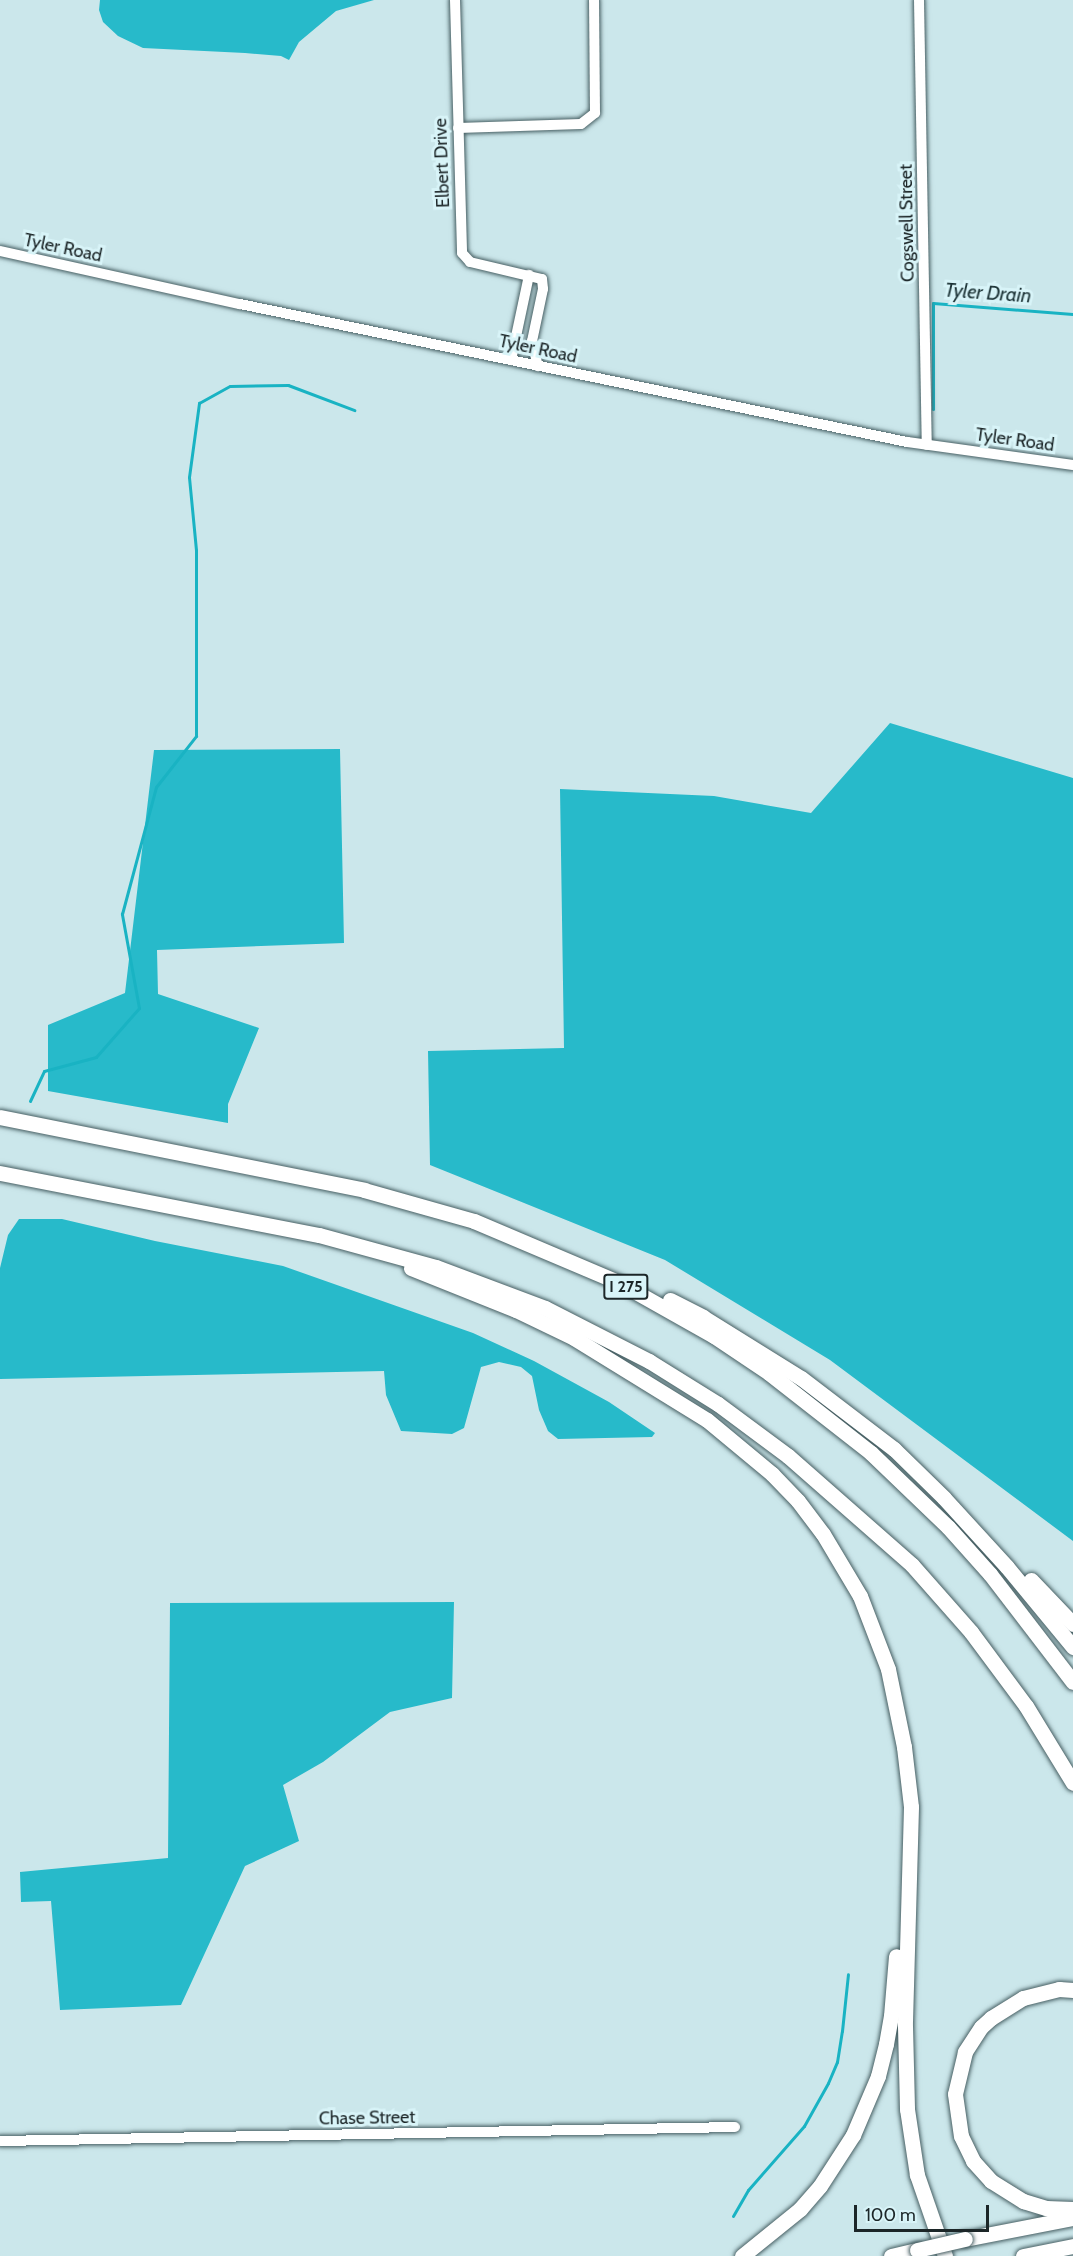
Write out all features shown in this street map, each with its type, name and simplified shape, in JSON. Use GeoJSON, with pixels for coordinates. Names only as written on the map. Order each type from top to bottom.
{"type":"FeatureCollection","features":[{"type":"Feature","properties":{"kind":"highway","name":"I 275"},"geometry":{"type":"LineString","coordinates":[[0,1117],[364,1190],[474,1221],[618,1282],[714,1336],[769,1373],[871,1453],[908,1487],[976,1559],[1038,1634],[1073,1682]]}},
{"type":"Feature","properties":{"kind":"highway"},"geometry":{"type":"LineString","coordinates":[[0,1173],[319,1235],[374,1248],[476,1280],[564,1317],[649,1361],[718,1404],[760,1434],[848,1507],[938,1593],[1026,1706],[1073,1783]]}},
{"type":"Feature","properties":{"kind":"highway"},"geometry":{"type":"LineString","coordinates":[[374,1248],[413,1269],[516,1310],[617,1362],[707,1420],[772,1474],[823,1534],[860,1596],[888,1669],[898,1708],[911,1807],[905,2038],[907,2109],[917,2175],[945,2256]]}},
{"type":"Feature","properties":{"kind":"highway"},"geometry":{"type":"LineString","coordinates":[[618,1282],[670,1300],[703,1317],[801,1378],[894,1449],[944,1498],[1041,1606],[1073,1647]]}},
{"type":"Feature","properties":{"kind":"highway"},"geometry":{"type":"LineString","coordinates":[[944,1498],[971,1517],[1073,1624]]}},
{"type":"Feature","properties":{"kind":"highway"},"geometry":{"type":"LineString","coordinates":[[742,2256],[778,2229],[820,2186],[853,2135],[878,2076],[891,2016],[895,1984],[907,1776]]}},
{"type":"Feature","properties":{"kind":"highway"},"geometry":{"type":"LineString","coordinates":[[1073,1990],[1059,1989],[1023,1998],[991,2018],[981,2027],[965,2052],[955,2094],[961,2136],[974,2161],[991,2181],[1023,2201],[1046,2208],[1073,2209]]}},
{"type":"Feature","properties":{"kind":"highway"},"geometry":{"type":"LineString","coordinates":[[891,2256],[1073,2218]]}},
{"type":"Feature","properties":{"kind":"highway"},"geometry":{"type":"LineString","coordinates":[[1023,2256],[1073,2246]]}},
{"type":"Feature","properties":{"kind":"street","name":"Elbert Drive"},"geometry":{"type":"LineString","coordinates":[[455,0],[463,257],[470,262],[533,276]]}},
{"type":"Feature","properties":{"kind":"street"},"geometry":{"type":"LineString","coordinates":[[458,128],[581,124],[595,113],[594,0]]}},
{"type":"Feature","properties":{"kind":"street","name":"Cogswell Street"},"geometry":{"type":"LineString","coordinates":[[920,0],[927,445]]}},
{"type":"Feature","properties":{"kind":"street","name":"Tyler Road"},"geometry":{"type":"LineString","coordinates":[[0,251],[538,366],[927,445],[1073,465]]}},
{"type":"Feature","properties":{"kind":"street"},"geometry":{"type":"LineString","coordinates":[[512,360],[533,276],[543,284],[532,341],[538,366]]}},
{"type":"Feature","properties":{"kind":"street","name":"Chase Street"},"geometry":{"type":"LineString","coordinates":[[0,2141],[735,2127]]}},
{"type":"Feature","properties":{"kind":"shaded area"},"geometry":{"type":"Polygon","coordinates":[[[100,0],[374,0],[336,11],[299,42],[289,60],[281,56],[245,53],[143,48],[118,36],[103,22],[99,10],[100,0]]]}},
{"type":"Feature","properties":{"kind":"shaded area"},"geometry":{"type":"Polygon","coordinates":[[[890,723],[1073,778],[1073,1541],[830,1360],[665,1260],[430,1165],[428,1051],[564,1048],[560,789],[714,796],[811,813],[890,723]]]}},
{"type":"Feature","properties":{"kind":"shaded area"},"geometry":{"type":"Polygon","coordinates":[[[340,749],[344,943],[157,950],[158,994],[259,1028],[228,1104],[228,1123],[48,1091],[48,1025],[125,993],[154,750],[340,749]]]}},
{"type":"Feature","properties":{"kind":"shaded area"},"geometry":{"type":"Polygon","coordinates":[[[19,1219],[62,1219],[155,1241],[283,1266],[473,1333],[534,1361],[609,1402],[655,1433],[652,1437],[558,1439],[548,1431],[539,1410],[532,1376],[521,1367],[499,1362],[481,1367],[464,1428],[452,1434],[401,1431],[386,1395],[384,1371],[0,1379],[0,1268],[8,1235],[19,1219]]]}},
{"type":"Feature","properties":{"kind":"shaded area"},"geometry":{"type":"Polygon","coordinates":[[[454,1602],[452,1698],[390,1712],[323,1762],[283,1785],[299,1841],[245,1866],[181,2005],[60,2010],[51,1901],[21,1902],[20,1872],[168,1858],[170,1603],[454,1602]]]}},
{"type":"Feature","properties":{"kind":"waterway","name":"Tyler Drain"},"geometry":{"type":"LineString","coordinates":[[933,409],[933,303],[1073,314]]}},
{"type":"Feature","properties":{"kind":"waterway"},"geometry":{"type":"LineString","coordinates":[[30,1101],[44,1071],[96,1057],[139,1008],[122,914],[156,787],[196,736],[196,550],[189,477],[199,403],[230,386],[288,385],[354,410]]}},
{"type":"Feature","properties":{"kind":"waterway"},"geometry":{"type":"LineString","coordinates":[[733,2216],[748,2190],[804,2126],[828,2083],[837,2062],[848,1974]]}}]}
